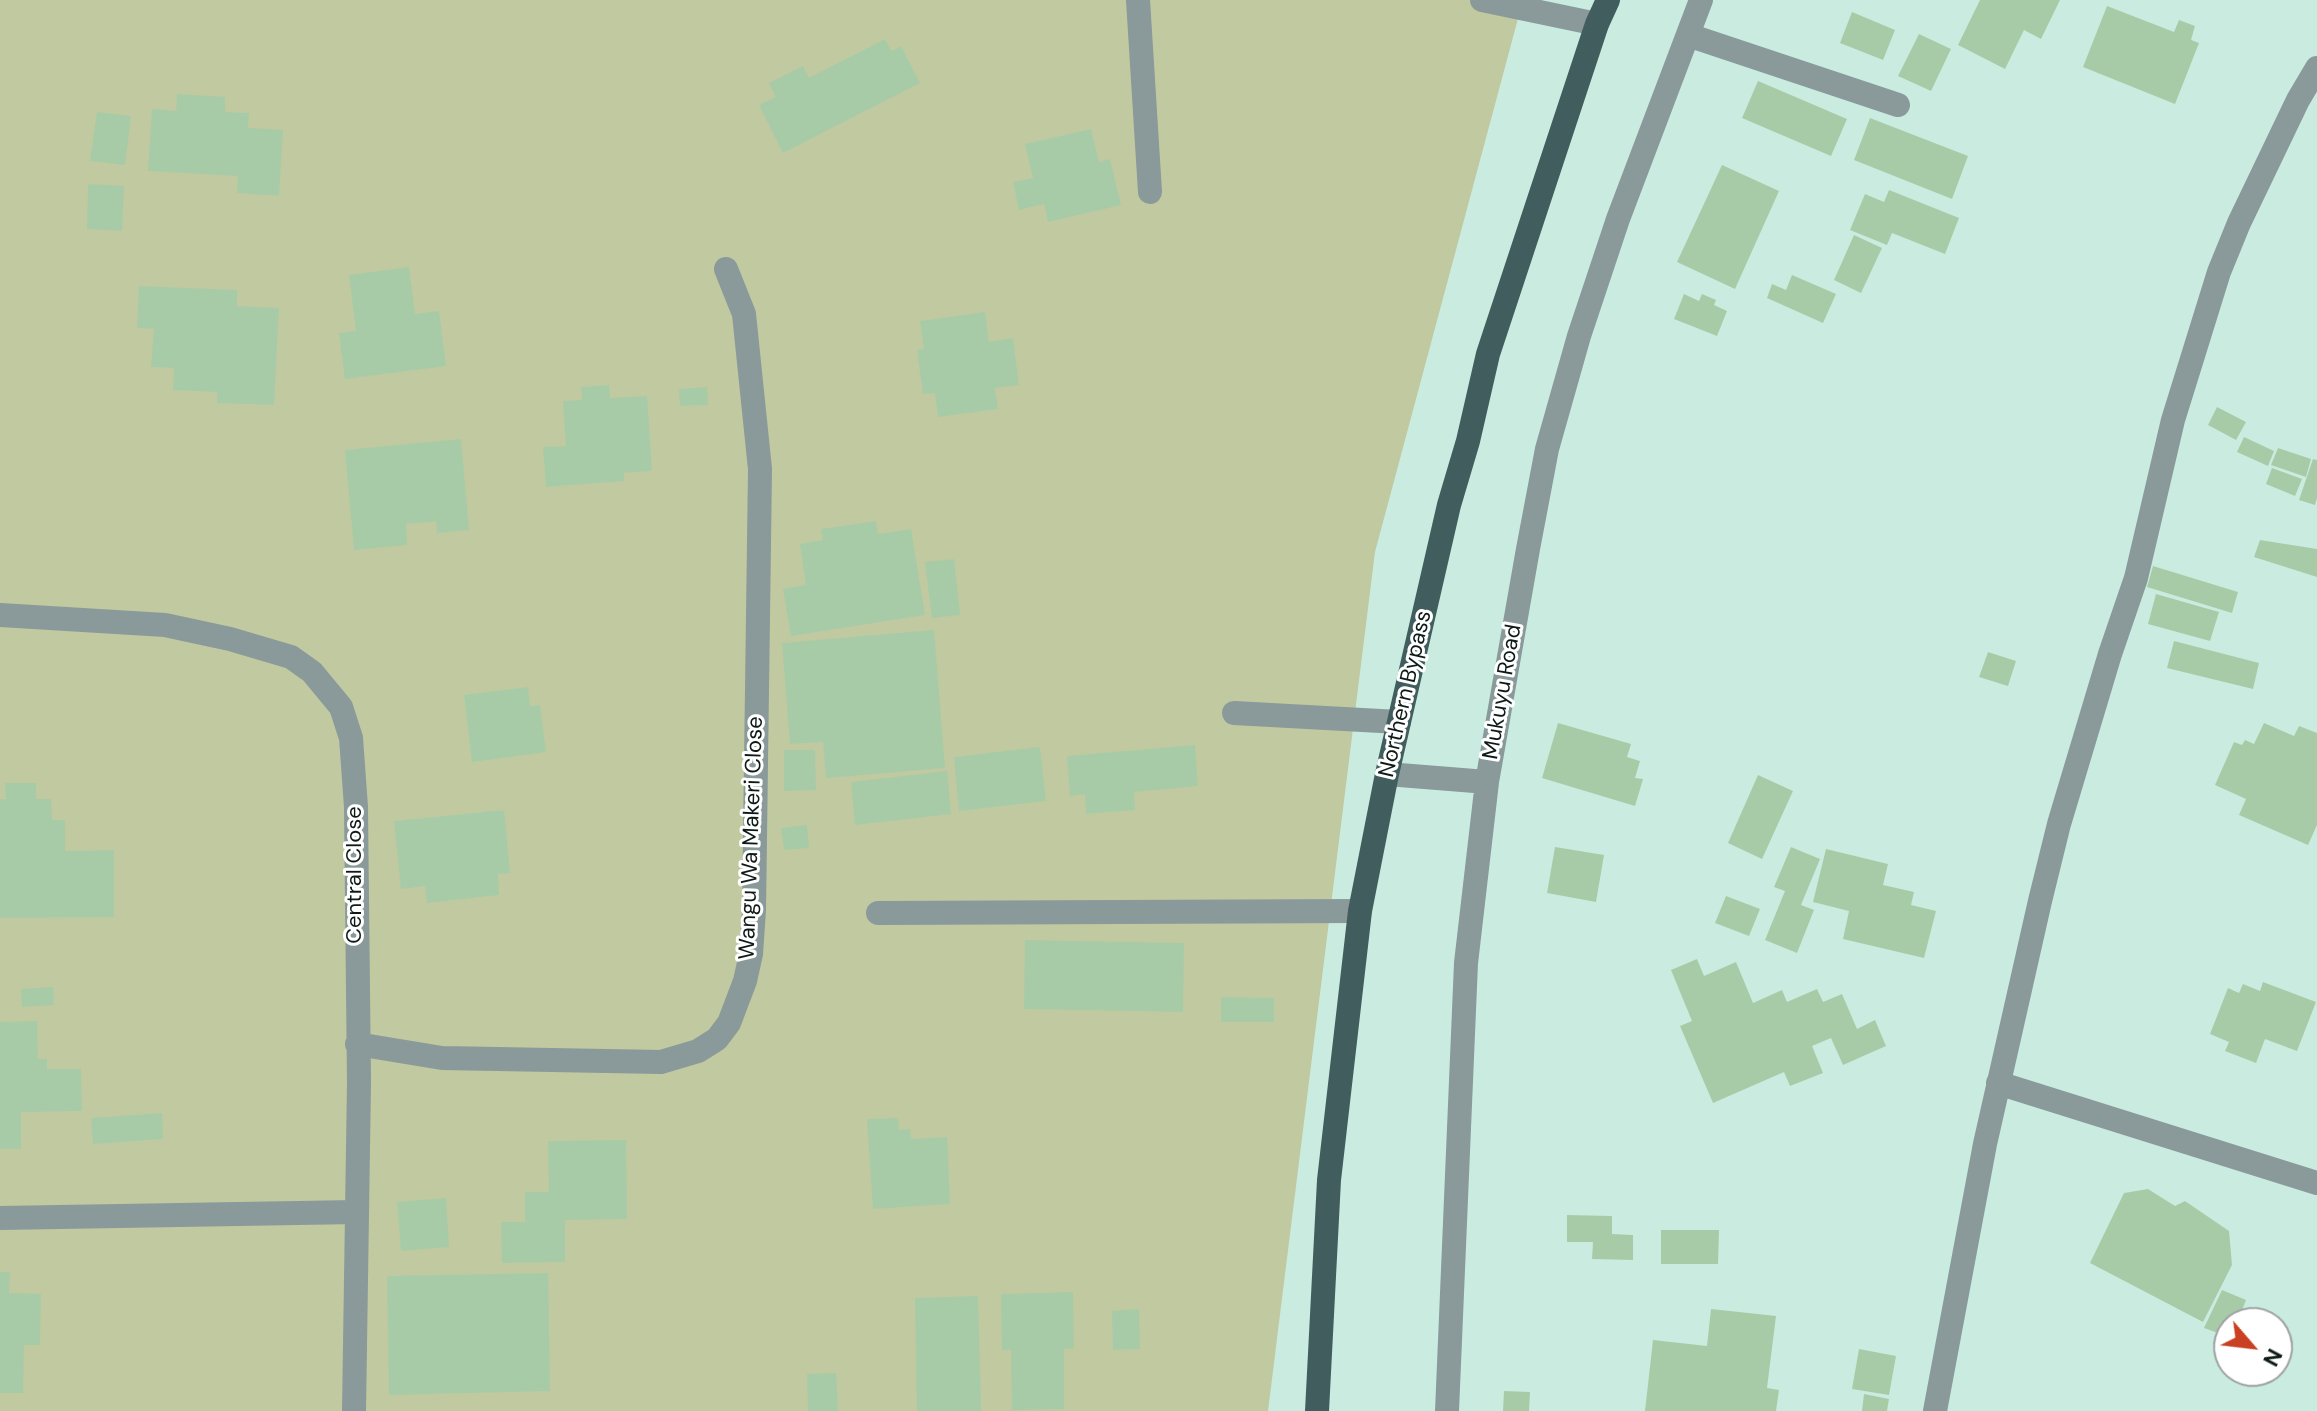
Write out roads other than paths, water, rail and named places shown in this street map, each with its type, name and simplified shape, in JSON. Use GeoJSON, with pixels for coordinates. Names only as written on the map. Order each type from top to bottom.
{"type":"FeatureCollection","features":[{"type":"Feature","properties":{"kind":"main road","name":"Northern Bypass"},"geometry":{"type":"LineString","coordinates":[[1317,1411],[1329,1180],[1360,911],[1387,774],[1449,505],[1488,354],[1597,24],[1608,0]]}},
{"type":"Feature","properties":{"kind":"street"},"geometry":{"type":"LineString","coordinates":[[1138,0],[1150,192]]}},
{"type":"Feature","properties":{"kind":"street"},"geometry":{"type":"LineString","coordinates":[[1482,0],[1597,24]]}},
{"type":"Feature","properties":{"kind":"street","name":"Mukuyu Road"},"geometry":{"type":"LineString","coordinates":[[1447,1411],[1466,963],[1487,782],[1547,449],[1618,219],[1701,0]]}},
{"type":"Feature","properties":{"kind":"street"},"geometry":{"type":"LineString","coordinates":[[1688,35],[1898,105]]}},
{"type":"Feature","properties":{"kind":"street"},"geometry":{"type":"LineString","coordinates":[[1935,1411],[1998,1083],[2059,824],[2136,578],[2173,420],[2219,272],[2239,223],[2298,100],[2317,68]]}},
{"type":"Feature","properties":{"kind":"street","name":"Wangu Wa Makeri Close"},"geometry":{"type":"LineString","coordinates":[[357,1044],[442,1058],[661,1062],[698,1051],[717,1039],[729,1023],[748,968],[754,910],[760,469],[744,314],[726,269]]}},
{"type":"Feature","properties":{"kind":"street","name":"Central Close"},"geometry":{"type":"LineString","coordinates":[[0,615],[165,625],[230,639],[291,657],[312,672],[341,707],[351,738],[356,807],[354,1411]]}},
{"type":"Feature","properties":{"kind":"street"},"geometry":{"type":"LineString","coordinates":[[1234,713],[1399,722]]}},
{"type":"Feature","properties":{"kind":"street"},"geometry":{"type":"LineString","coordinates":[[1387,774],[1487,782]]}},
{"type":"Feature","properties":{"kind":"street"},"geometry":{"type":"LineString","coordinates":[[878,913],[1360,911]]}},
{"type":"Feature","properties":{"kind":"street"},"geometry":{"type":"LineString","coordinates":[[1998,1083],[2317,1183]]}},
{"type":"Feature","properties":{"kind":"street"},"geometry":{"type":"LineString","coordinates":[[0,1218],[357,1212]]}}]}
